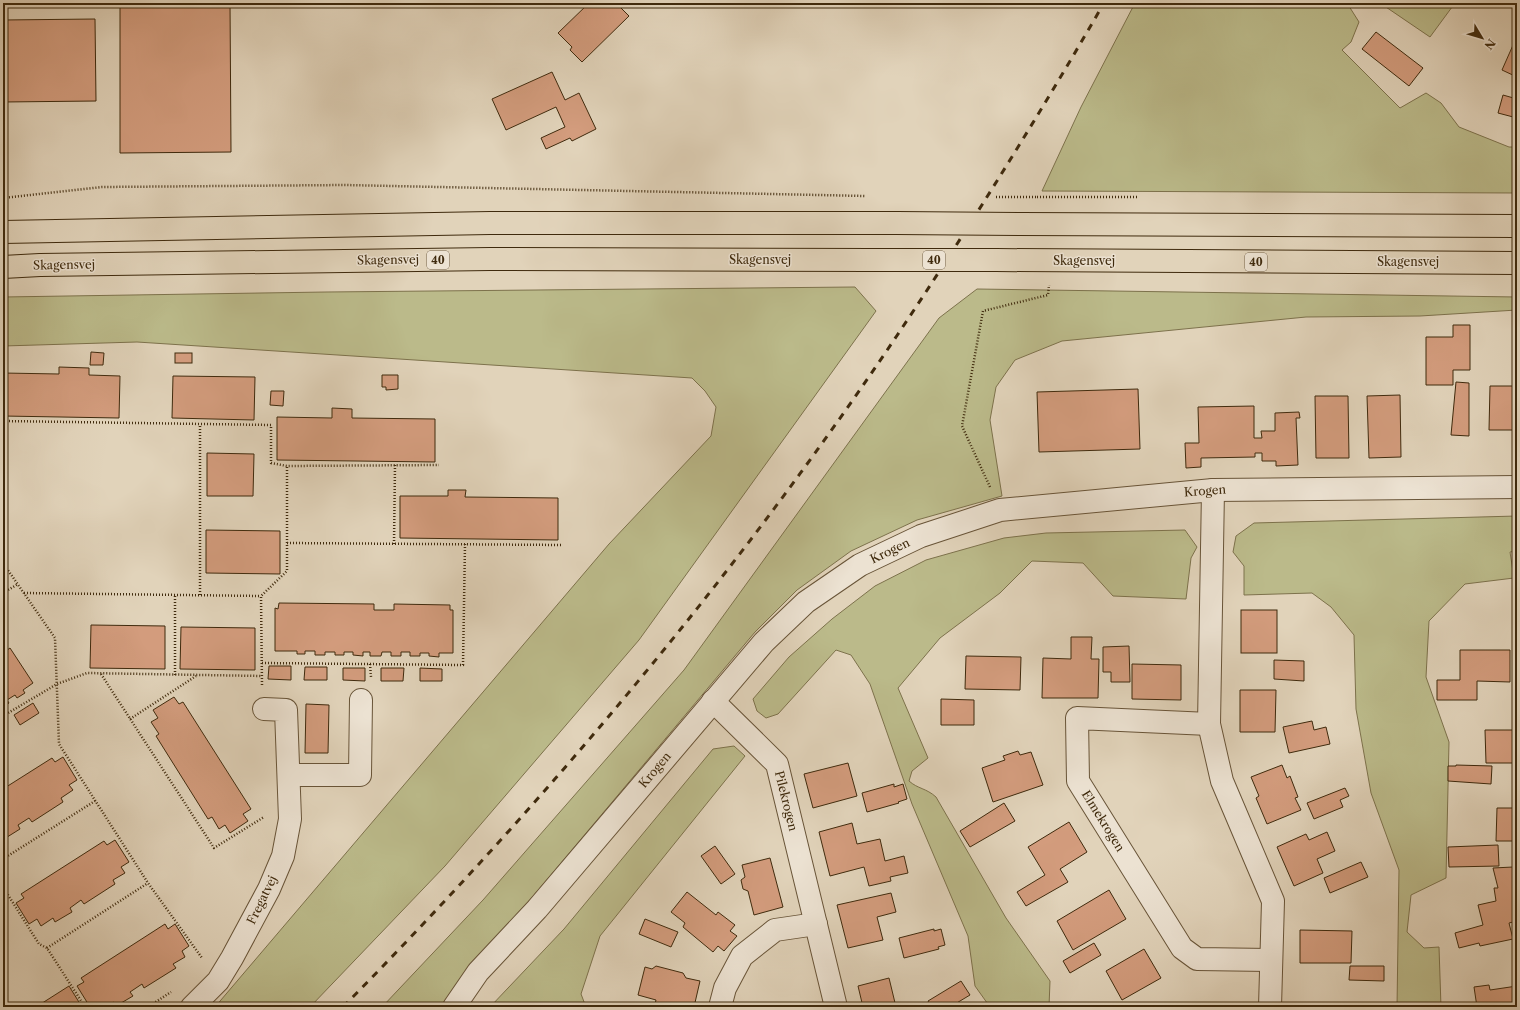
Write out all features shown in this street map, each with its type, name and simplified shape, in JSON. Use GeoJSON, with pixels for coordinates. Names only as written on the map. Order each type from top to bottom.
{"type":"FeatureCollection","features":[{"type":"Feature","properties":{"kind":"main road"},"geometry":{"type":"LineString","coordinates":[[3,232],[490,223],[1517,226]]}},
{"type":"Feature","properties":{"kind":"main road","name":"Skagensvej"},"geometry":{"type":"LineString","coordinates":[[3,267],[40,265],[490,259],[1517,263]]}},
{"type":"Feature","properties":{"kind":"street","name":"Krogen"},"geometry":{"type":"LineString","coordinates":[[454,1007],[478,972],[537,909],[764,642],[806,602],[860,565],[920,536],[1000,510],[1213,490],[1517,487]]}},
{"type":"Feature","properties":{"kind":"street"},"geometry":{"type":"LineString","coordinates":[[1213,490],[1209,724],[1222,781],[1273,901],[1270,960],[1270,1007]]}},
{"type":"Feature","properties":{"kind":"street"},"geometry":{"type":"LineString","coordinates":[[289,775],[360,775],[361,700]]}},
{"type":"Feature","properties":{"kind":"street","name":"Pilekrogen"},"geometry":{"type":"LineString","coordinates":[[713,701],[777,764],[836,1007]]}},
{"type":"Feature","properties":{"kind":"street","name":"Fregatvej"},"geometry":{"type":"LineString","coordinates":[[192,1007],[218,980],[269,889],[283,856],[290,819],[286,710],[264,709]]}},
{"type":"Feature","properties":{"kind":"street","name":"Elmekrogen"},"geometry":{"type":"LineString","coordinates":[[1209,724],[1077,718],[1078,781],[1182,948],[1196,960],[1270,960]]}},
{"type":"Feature","properties":{"kind":"street"},"geometry":{"type":"LineString","coordinates":[[720,1007],[725,988],[742,956],[775,930],[816,924]]}},
{"type":"Feature","properties":{"kind":"path"},"geometry":{"type":"LineString","coordinates":[[3,198],[102,187],[337,186],[867,196]]}},
{"type":"Feature","properties":{"kind":"path"},"geometry":{"type":"LineString","coordinates":[[1000,510],[962,426],[984,311],[1048,295],[1049,282]]}},
{"type":"Feature","properties":{"kind":"path"},"geometry":{"type":"LineString","coordinates":[[3,420],[271,425],[271,464],[287,466],[439,465]]}},
{"type":"Feature","properties":{"kind":"path"},"geometry":{"type":"LineString","coordinates":[[200,424],[200,595]]}},
{"type":"Feature","properties":{"kind":"path"},"geometry":{"type":"LineString","coordinates":[[394,544],[395,465]]}},
{"type":"Feature","properties":{"kind":"path"},"geometry":{"type":"LineString","coordinates":[[24,593],[261,596],[288,571],[287,466]]}},
{"type":"Feature","properties":{"kind":"path"},"geometry":{"type":"LineString","coordinates":[[287,543],[563,545]]}},
{"type":"Feature","properties":{"kind":"path"},"geometry":{"type":"LineString","coordinates":[[262,663],[462,665],[465,544]]}},
{"type":"Feature","properties":{"kind":"path"},"geometry":{"type":"LineString","coordinates":[[3,563],[55,638],[59,744],[148,883],[218,980]]}},
{"type":"Feature","properties":{"kind":"path"},"geometry":{"type":"LineString","coordinates":[[3,593],[18,584]]}},
{"type":"Feature","properties":{"kind":"path"},"geometry":{"type":"LineString","coordinates":[[175,595],[175,675]]}},
{"type":"Feature","properties":{"kind":"path"},"geometry":{"type":"LineString","coordinates":[[261,596],[264,709]]}},
{"type":"Feature","properties":{"kind":"path"},"geometry":{"type":"LineString","coordinates":[[3,716],[57,684],[87,674],[262,676]]}},
{"type":"Feature","properties":{"kind":"path"},"geometry":{"type":"LineString","coordinates":[[101,674],[214,848],[290,801]]}},
{"type":"Feature","properties":{"kind":"path"},"geometry":{"type":"LineString","coordinates":[[130,719],[197,676]]}},
{"type":"Feature","properties":{"kind":"path"},"geometry":{"type":"LineString","coordinates":[[3,859],[95,801]]}},
{"type":"Feature","properties":{"kind":"path"},"geometry":{"type":"LineString","coordinates":[[47,948],[148,883]]}},
{"type":"Feature","properties":{"kind":"path"},"geometry":{"type":"LineString","coordinates":[[3,888],[39,944],[47,948],[85,1007]]}},
{"type":"Feature","properties":{"kind":"shaded area"},"geometry":{"type":"Polygon","coordinates":[[[1135,3],[1347,3],[1359,22],[1351,42],[1342,50],[1400,108],[1426,93],[1441,103],[1459,127],[1509,147],[1517,147],[1517,193],[1042,191],[1081,107],[1135,3]]]}},
{"type":"Feature","properties":{"kind":"shaded area"},"geometry":{"type":"Polygon","coordinates":[[[1380,3],[1455,3],[1430,37],[1380,3]]]}},
{"type":"Feature","properties":{"kind":"shaded area"},"geometry":{"type":"Polygon","coordinates":[[[855,287],[876,311],[639,640],[445,866],[310,1007],[215,1007],[609,544],[711,436],[716,407],[705,391],[692,378],[137,342],[3,346],[3,297],[326,292],[855,287]]]}},
{"type":"Feature","properties":{"kind":"shaded area"},"geometry":{"type":"Polygon","coordinates":[[[977,289],[1517,297],[1517,310],[1420,316],[1306,317],[1062,341],[1015,360],[996,387],[990,420],[1002,496],[917,520],[851,551],[797,590],[755,632],[529,901],[470,965],[442,1007],[382,1007],[483,900],[684,670],[939,318],[977,289]]]}},
{"type":"Feature","properties":{"kind":"shaded area"},"geometry":{"type":"Polygon","coordinates":[[[1517,516],[1517,551],[1510,552],[1514,578],[1465,584],[1429,621],[1426,677],[1449,742],[1446,878],[1411,895],[1407,932],[1424,948],[1439,947],[1441,1007],[1397,1007],[1399,870],[1371,793],[1356,709],[1354,635],[1331,607],[1312,593],[1244,595],[1244,566],[1233,552],[1236,536],[1254,523],[1517,516]]]}},
{"type":"Feature","properties":{"kind":"shaded area"},"geometry":{"type":"Polygon","coordinates":[[[1185,530],[1197,547],[1191,558],[1186,599],[1113,596],[1083,563],[1032,561],[1000,593],[940,638],[898,688],[928,758],[912,771],[909,781],[936,797],[1006,918],[1050,981],[1049,1007],[990,1007],[975,986],[968,936],[912,804],[870,684],[851,655],[836,650],[778,714],[766,718],[757,711],[753,699],[789,657],[832,619],[875,586],[926,560],[1004,538],[1046,533],[1185,530]]]}},
{"type":"Feature","properties":{"kind":"shaded area"},"geometry":{"type":"Polygon","coordinates":[[[734,746],[745,756],[600,936],[581,994],[586,1007],[490,1007],[564,929],[713,749],[734,746]]]}},
{"type":"Feature","properties":{"kind":"building"},"geometry":{"type":"Polygon","coordinates":[[[120,3],[230,3],[231,152],[120,153],[120,3]]]}},
{"type":"Feature","properties":{"kind":"building"},"geometry":{"type":"Polygon","coordinates":[[[589,3],[616,3],[629,16],[582,62],[570,50],[572,47],[558,33],[589,3]]]}},
{"type":"Feature","properties":{"kind":"building"},"geometry":{"type":"Polygon","coordinates":[[[95,19],[96,101],[3,102],[3,20],[95,19]]]}},
{"type":"Feature","properties":{"kind":"building"},"geometry":{"type":"Polygon","coordinates":[[[1376,32],[1423,68],[1409,86],[1362,49],[1376,32]]]}},
{"type":"Feature","properties":{"kind":"building"},"geometry":{"type":"Polygon","coordinates":[[[1517,36],[1517,77],[1502,70],[1517,36]]]}},
{"type":"Feature","properties":{"kind":"building"},"geometry":{"type":"Polygon","coordinates":[[[552,72],[565,100],[579,93],[596,129],[572,141],[570,138],[546,149],[541,138],[565,127],[556,107],[506,130],[492,99],[552,72]]]}},
{"type":"Feature","properties":{"kind":"building"},"geometry":{"type":"Polygon","coordinates":[[[1503,95],[1517,99],[1517,118],[1498,113],[1503,95]]]}},
{"type":"Feature","properties":{"kind":"building"},"geometry":{"type":"Polygon","coordinates":[[[1453,325],[1470,325],[1470,370],[1453,370],[1453,385],[1426,385],[1426,337],[1453,337],[1453,325]]]}},
{"type":"Feature","properties":{"kind":"building"},"geometry":{"type":"Polygon","coordinates":[[[91,352],[104,353],[103,365],[90,365],[91,352]]]}},
{"type":"Feature","properties":{"kind":"building"},"geometry":{"type":"Polygon","coordinates":[[[175,353],[192,353],[192,363],[175,363],[175,353]]]}},
{"type":"Feature","properties":{"kind":"building"},"geometry":{"type":"Polygon","coordinates":[[[59,367],[89,368],[89,375],[120,376],[119,418],[3,416],[3,373],[59,374],[59,367]]]}},
{"type":"Feature","properties":{"kind":"building"},"geometry":{"type":"Polygon","coordinates":[[[382,375],[398,375],[398,389],[386,390],[386,387],[382,387],[382,375]]]}},
{"type":"Feature","properties":{"kind":"building"},"geometry":{"type":"Polygon","coordinates":[[[173,376],[255,377],[254,420],[172,418],[173,376]]]}},
{"type":"Feature","properties":{"kind":"building"},"geometry":{"type":"Polygon","coordinates":[[[1456,382],[1469,383],[1469,436],[1451,435],[1456,382]]]}},
{"type":"Feature","properties":{"kind":"building"},"geometry":{"type":"Polygon","coordinates":[[[1490,386],[1517,386],[1517,430],[1489,430],[1490,386]]]}},
{"type":"Feature","properties":{"kind":"building"},"geometry":{"type":"Polygon","coordinates":[[[1138,389],[1140,449],[1039,452],[1037,392],[1138,389]]]}},
{"type":"Feature","properties":{"kind":"building"},"geometry":{"type":"Polygon","coordinates":[[[271,391],[284,391],[283,406],[270,405],[271,391]]]}},
{"type":"Feature","properties":{"kind":"building"},"geometry":{"type":"Polygon","coordinates":[[[1400,395],[1401,457],[1369,458],[1367,396],[1400,395]]]}},
{"type":"Feature","properties":{"kind":"building"},"geometry":{"type":"Polygon","coordinates":[[[1315,396],[1348,396],[1349,458],[1316,458],[1315,396]]]}},
{"type":"Feature","properties":{"kind":"building"},"geometry":{"type":"Polygon","coordinates":[[[1254,406],[1254,438],[1262,438],[1261,431],[1275,431],[1275,413],[1299,412],[1300,418],[1296,418],[1298,465],[1276,466],[1276,461],[1262,461],[1262,453],[1255,453],[1255,457],[1201,458],[1201,467],[1186,468],[1185,443],[1199,443],[1198,407],[1254,406]]]}},
{"type":"Feature","properties":{"kind":"building"},"geometry":{"type":"Polygon","coordinates":[[[332,408],[352,409],[352,418],[435,419],[435,462],[277,460],[277,417],[332,418],[332,408]]]}},
{"type":"Feature","properties":{"kind":"building"},"geometry":{"type":"Polygon","coordinates":[[[207,453],[254,454],[253,496],[207,496],[207,453]]]}},
{"type":"Feature","properties":{"kind":"building"},"geometry":{"type":"Polygon","coordinates":[[[448,490],[466,490],[465,497],[558,498],[558,540],[400,538],[400,496],[448,496],[448,490]]]}},
{"type":"Feature","properties":{"kind":"building"},"geometry":{"type":"Polygon","coordinates":[[[206,530],[280,531],[280,574],[206,573],[206,530]]]}},
{"type":"Feature","properties":{"kind":"building"},"geometry":{"type":"Polygon","coordinates":[[[279,603],[374,604],[374,610],[394,610],[394,604],[450,605],[450,610],[453,610],[453,653],[439,653],[439,657],[429,656],[429,653],[420,653],[420,656],[410,656],[410,652],[401,652],[401,656],[391,656],[391,652],[382,652],[381,656],[370,656],[370,652],[363,652],[363,656],[353,655],[353,652],[344,652],[344,655],[335,655],[335,652],[325,652],[325,655],[315,655],[315,651],[305,651],[305,654],[297,654],[297,651],[275,651],[275,608],[278,609],[279,603]]]}},
{"type":"Feature","properties":{"kind":"building"},"geometry":{"type":"Polygon","coordinates":[[[1241,610],[1277,610],[1277,653],[1241,653],[1241,610]]]}},
{"type":"Feature","properties":{"kind":"building"},"geometry":{"type":"Polygon","coordinates":[[[91,625],[165,626],[165,669],[90,668],[91,625]]]}},
{"type":"Feature","properties":{"kind":"building"},"geometry":{"type":"Polygon","coordinates":[[[181,627],[255,628],[255,670],[180,669],[181,627]]]}},
{"type":"Feature","properties":{"kind":"building"},"geometry":{"type":"Polygon","coordinates":[[[1071,637],[1092,637],[1091,659],[1099,659],[1098,698],[1042,698],[1043,658],[1071,659],[1071,637]]]}},
{"type":"Feature","properties":{"kind":"building"},"geometry":{"type":"Polygon","coordinates":[[[1129,646],[1130,682],[1111,682],[1111,672],[1103,672],[1103,647],[1129,646]]]}},
{"type":"Feature","properties":{"kind":"building"},"geometry":{"type":"Polygon","coordinates":[[[10,648],[33,683],[23,690],[25,693],[17,698],[15,695],[7,700],[9,703],[3,707],[3,653],[10,648]]]}},
{"type":"Feature","properties":{"kind":"building"},"geometry":{"type":"Polygon","coordinates":[[[1460,650],[1510,650],[1510,682],[1477,681],[1477,700],[1437,700],[1437,680],[1460,680],[1460,650]]]}},
{"type":"Feature","properties":{"kind":"building"},"geometry":{"type":"Polygon","coordinates":[[[966,656],[1021,657],[1020,690],[965,689],[966,656]]]}},
{"type":"Feature","properties":{"kind":"building"},"geometry":{"type":"Polygon","coordinates":[[[1274,660],[1304,661],[1304,681],[1274,679],[1274,660]]]}},
{"type":"Feature","properties":{"kind":"building"},"geometry":{"type":"Polygon","coordinates":[[[1132,664],[1181,665],[1181,700],[1132,699],[1132,664]]]}},
{"type":"Feature","properties":{"kind":"building"},"geometry":{"type":"Polygon","coordinates":[[[269,666],[291,666],[291,680],[268,679],[269,666]]]}},
{"type":"Feature","properties":{"kind":"building"},"geometry":{"type":"Polygon","coordinates":[[[305,667],[327,667],[327,680],[304,680],[305,667]]]}},
{"type":"Feature","properties":{"kind":"building"},"geometry":{"type":"Polygon","coordinates":[[[343,668],[365,668],[365,681],[343,680],[343,668]]]}},
{"type":"Feature","properties":{"kind":"building"},"geometry":{"type":"Polygon","coordinates":[[[381,668],[404,668],[403,681],[381,681],[381,668]]]}},
{"type":"Feature","properties":{"kind":"building"},"geometry":{"type":"Polygon","coordinates":[[[420,668],[442,669],[442,681],[420,681],[420,668]]]}},
{"type":"Feature","properties":{"kind":"building"},"geometry":{"type":"Polygon","coordinates":[[[1240,690],[1276,690],[1275,732],[1240,732],[1240,690]]]}},
{"type":"Feature","properties":{"kind":"building"},"geometry":{"type":"Polygon","coordinates":[[[174,697],[179,704],[183,702],[251,809],[243,814],[248,821],[230,833],[225,825],[219,829],[212,817],[208,819],[156,736],[159,734],[151,722],[158,718],[153,710],[174,697]]]}},
{"type":"Feature","properties":{"kind":"building"},"geometry":{"type":"Polygon","coordinates":[[[941,699],[974,700],[974,725],[941,725],[941,699]]]}},
{"type":"Feature","properties":{"kind":"building"},"geometry":{"type":"Polygon","coordinates":[[[33,703],[39,713],[20,725],[14,715],[33,703]]]}},
{"type":"Feature","properties":{"kind":"building"},"geometry":{"type":"Polygon","coordinates":[[[306,704],[329,705],[328,753],[305,753],[306,704]]]}},
{"type":"Feature","properties":{"kind":"building"},"geometry":{"type":"Polygon","coordinates":[[[1312,721],[1314,730],[1326,727],[1330,744],[1289,753],[1283,727],[1312,721]]]}},
{"type":"Feature","properties":{"kind":"building"},"geometry":{"type":"Polygon","coordinates":[[[1485,730],[1517,730],[1517,763],[1486,763],[1485,730]]]}},
{"type":"Feature","properties":{"kind":"building"},"geometry":{"type":"Polygon","coordinates":[[[1018,751],[1020,755],[1031,752],[1043,785],[993,802],[982,768],[1005,760],[1003,756],[1018,751]]]}},
{"type":"Feature","properties":{"kind":"building"},"geometry":{"type":"Polygon","coordinates":[[[63,757],[77,780],[69,785],[73,790],[61,798],[63,802],[32,822],[29,818],[18,825],[20,829],[4,839],[3,789],[52,758],[55,762],[63,757]]]}},
{"type":"Feature","properties":{"kind":"building"},"geometry":{"type":"Polygon","coordinates":[[[848,763],[857,796],[813,808],[804,774],[848,763]]]}},
{"type":"Feature","properties":{"kind":"building"},"geometry":{"type":"Polygon","coordinates":[[[1282,765],[1287,778],[1290,776],[1298,797],[1295,798],[1301,810],[1267,824],[1256,798],[1259,796],[1251,777],[1282,765]]]}},
{"type":"Feature","properties":{"kind":"building"},"geometry":{"type":"Polygon","coordinates":[[[1448,766],[1492,766],[1491,784],[1448,781],[1448,766]]]}},
{"type":"Feature","properties":{"kind":"building"},"geometry":{"type":"Polygon","coordinates":[[[894,784],[894,787],[903,784],[907,799],[898,802],[899,803],[867,812],[862,793],[894,784]]]}},
{"type":"Feature","properties":{"kind":"building"},"geometry":{"type":"Polygon","coordinates":[[[1345,788],[1349,796],[1340,800],[1343,807],[1314,819],[1307,803],[1345,788]]]}},
{"type":"Feature","properties":{"kind":"building"},"geometry":{"type":"Polygon","coordinates":[[[1004,803],[1015,821],[970,847],[960,831],[1004,803]]]}},
{"type":"Feature","properties":{"kind":"building"},"geometry":{"type":"Polygon","coordinates":[[[1497,808],[1517,808],[1517,841],[1496,841],[1497,808]]]}},
{"type":"Feature","properties":{"kind":"building"},"geometry":{"type":"Polygon","coordinates":[[[1069,822],[1087,852],[1060,869],[1068,882],[1026,906],[1017,892],[1045,875],[1028,847],[1069,822]]]}},
{"type":"Feature","properties":{"kind":"building"},"geometry":{"type":"Polygon","coordinates":[[[852,823],[857,844],[880,839],[885,861],[904,856],[908,873],[890,877],[891,881],[869,886],[864,867],[830,876],[819,832],[852,823]]]}},
{"type":"Feature","properties":{"kind":"building"},"geometry":{"type":"Polygon","coordinates":[[[1327,832],[1335,851],[1317,859],[1323,873],[1294,886],[1277,847],[1306,834],[1309,840],[1327,832]]]}},
{"type":"Feature","properties":{"kind":"building"},"geometry":{"type":"Polygon","coordinates":[[[115,840],[129,862],[121,867],[125,873],[113,880],[115,884],[84,904],[81,900],[70,908],[72,912],[55,922],[53,918],[41,926],[37,919],[29,924],[16,903],[24,898],[21,894],[104,841],[107,845],[115,840]]]}},
{"type":"Feature","properties":{"kind":"building"},"geometry":{"type":"Polygon","coordinates":[[[1498,845],[1499,866],[1449,867],[1448,847],[1498,845]]]}},
{"type":"Feature","properties":{"kind":"building"},"geometry":{"type":"Polygon","coordinates":[[[715,846],[735,874],[721,884],[701,856],[715,846]]]}},
{"type":"Feature","properties":{"kind":"building"},"geometry":{"type":"Polygon","coordinates":[[[770,858],[783,907],[754,915],[748,891],[743,889],[741,880],[745,877],[742,865],[770,858]]]}},
{"type":"Feature","properties":{"kind":"building"},"geometry":{"type":"Polygon","coordinates":[[[1361,862],[1368,877],[1330,893],[1324,878],[1361,862]]]}},
{"type":"Feature","properties":{"kind":"building"},"geometry":{"type":"Polygon","coordinates":[[[1513,867],[1517,883],[1517,921],[1509,923],[1513,939],[1480,946],[1479,943],[1459,948],[1455,933],[1483,925],[1478,905],[1496,901],[1494,888],[1498,888],[1493,868],[1513,867]]]}},
{"type":"Feature","properties":{"kind":"building"},"geometry":{"type":"Polygon","coordinates":[[[1109,890],[1126,919],[1073,950],[1057,921],[1109,890]]]}},
{"type":"Feature","properties":{"kind":"building"},"geometry":{"type":"Polygon","coordinates":[[[687,892],[716,915],[718,912],[735,925],[730,931],[737,936],[724,951],[718,946],[713,952],[683,927],[685,923],[671,912],[687,892]]]}},
{"type":"Feature","properties":{"kind":"building"},"geometry":{"type":"Polygon","coordinates":[[[891,893],[896,912],[877,917],[883,940],[848,948],[837,905],[891,893]]]}},
{"type":"Feature","properties":{"kind":"building"},"geometry":{"type":"Polygon","coordinates":[[[645,919],[678,932],[671,947],[639,934],[645,919]]]}},
{"type":"Feature","properties":{"kind":"building"},"geometry":{"type":"Polygon","coordinates":[[[165,924],[168,929],[175,924],[189,946],[182,951],[185,957],[173,964],[176,968],[144,988],[142,984],[130,992],[133,996],[116,1006],[114,1002],[106,1007],[100,1007],[98,1004],[90,1007],[77,986],[84,982],[81,978],[165,924]]]}},
{"type":"Feature","properties":{"kind":"building"},"geometry":{"type":"Polygon","coordinates":[[[934,929],[934,931],[941,929],[945,945],[938,947],[939,949],[904,958],[899,938],[934,929]]]}},
{"type":"Feature","properties":{"kind":"building"},"geometry":{"type":"Polygon","coordinates":[[[1300,930],[1352,931],[1351,963],[1300,963],[1300,930]]]}},
{"type":"Feature","properties":{"kind":"building"},"geometry":{"type":"Polygon","coordinates":[[[1094,943],[1101,955],[1070,973],[1063,961],[1094,943]]]}},
{"type":"Feature","properties":{"kind":"building"},"geometry":{"type":"Polygon","coordinates":[[[1144,949],[1161,978],[1122,1000],[1106,971],[1144,949]]]}},
{"type":"Feature","properties":{"kind":"building"},"geometry":{"type":"Polygon","coordinates":[[[656,966],[683,973],[686,978],[700,981],[694,1007],[667,1007],[655,1004],[656,1000],[638,995],[645,967],[652,969],[656,966]]]}},
{"type":"Feature","properties":{"kind":"building"},"geometry":{"type":"Polygon","coordinates":[[[1350,966],[1384,966],[1384,981],[1349,980],[1350,966]]]}},
{"type":"Feature","properties":{"kind":"building"},"geometry":{"type":"Polygon","coordinates":[[[889,978],[896,1007],[863,1007],[858,986],[889,978]]]}},
{"type":"Feature","properties":{"kind":"building"},"geometry":{"type":"Polygon","coordinates":[[[961,981],[970,995],[950,1007],[931,1007],[928,1001],[961,981]]]}},
{"type":"Feature","properties":{"kind":"building"},"geometry":{"type":"Polygon","coordinates":[[[1489,985],[1490,990],[1517,986],[1517,1003],[1477,1007],[1474,987],[1489,985]]]}},
{"type":"Feature","properties":{"kind":"building"},"geometry":{"type":"Polygon","coordinates":[[[69,986],[82,1007],[36,1007],[69,986]]]}},
{"type":"Feature","properties":{"kind":"building"},"geometry":{"type":"Polygon","coordinates":[[[1221,1003],[1245,1004],[1245,1007],[1221,1007],[1221,1003]]]}},
{"type":"Feature","properties":{"kind":"building"},"geometry":{"type":"Polygon","coordinates":[[[1299,1005],[1355,1005],[1355,1007],[1299,1007],[1299,1005]]]}},
{"type":"Feature","properties":{"kind":"railway"},"geometry":{"type":"LineString","coordinates":[[343,1007],[492,849],[564,768],[635,685],[703,601],[770,514],[834,427],[950,255],[1003,172],[1104,3]]}}]}
